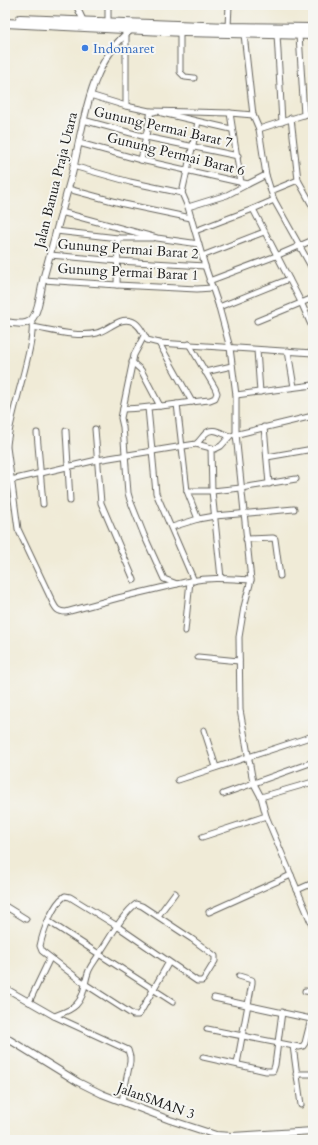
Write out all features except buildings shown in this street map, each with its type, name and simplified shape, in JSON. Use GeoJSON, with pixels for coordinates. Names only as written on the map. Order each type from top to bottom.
{"type":"FeatureCollection","features":[{"type":"Feature","properties":{"kind":"main road"},"geometry":{"type":"LineString","coordinates":[[5,18],[79,22],[129,32],[228,27],[313,28]]}},
{"type":"Feature","properties":{"kind":"main road"},"geometry":{"type":"LineString","coordinates":[[5,23],[108,22],[244,34],[313,35]]}},
{"type":"Feature","properties":{"kind":"street"},"geometry":{"type":"LineString","coordinates":[[76,5],[79,22]]}},
{"type":"Feature","properties":{"kind":"street"},"geometry":{"type":"LineString","coordinates":[[108,5],[108,22]]}},
{"type":"Feature","properties":{"kind":"street"},"geometry":{"type":"LineString","coordinates":[[228,27],[229,5]]}},
{"type":"Feature","properties":{"kind":"street"},"geometry":{"type":"LineString","coordinates":[[183,29],[180,72],[185,77],[194,78]]}},
{"type":"Feature","properties":{"kind":"street"},"geometry":{"type":"LineString","coordinates":[[126,106],[129,32]]}},
{"type":"Feature","properties":{"kind":"street","name":"Jalan Banua Praja Utara"},"geometry":{"type":"LineString","coordinates":[[32,324],[68,189],[90,95],[107,56],[129,32]]}},
{"type":"Feature","properties":{"kind":"street"},"geometry":{"type":"LineString","coordinates":[[244,34],[253,116],[259,129],[266,175],[274,200],[313,270]]}},
{"type":"Feature","properties":{"kind":"street"},"geometry":{"type":"LineString","coordinates":[[277,34],[282,122]]}},
{"type":"Feature","properties":{"kind":"street"},"geometry":{"type":"LineString","coordinates":[[299,35],[304,115]]}},
{"type":"Feature","properties":{"kind":"street"},"geometry":{"type":"LineString","coordinates":[[90,95],[126,106],[231,129]]}},
{"type":"Feature","properties":{"kind":"street"},"geometry":{"type":"LineString","coordinates":[[151,111],[230,113],[253,116]]}},
{"type":"Feature","properties":{"kind":"street"},"geometry":{"type":"LineString","coordinates":[[141,160],[151,111]]}},
{"type":"Feature","properties":{"kind":"street"},"geometry":{"type":"LineString","coordinates":[[259,129],[313,112]]}},
{"type":"Feature","properties":{"kind":"street"},"geometry":{"type":"LineString","coordinates":[[230,113],[231,129],[238,156],[241,183]]}},
{"type":"Feature","properties":{"kind":"street"},"geometry":{"type":"LineString","coordinates":[[291,118],[298,180],[313,208]]}},
{"type":"Feature","properties":{"kind":"street","name":"Gunung Permai Barat 7"},"geometry":{"type":"LineString","coordinates":[[84,120],[146,136],[238,156]]}},
{"type":"Feature","properties":{"kind":"street"},"geometry":{"type":"LineString","coordinates":[[198,122],[186,170],[182,194],[188,207],[209,281],[219,307],[230,348],[236,395],[236,434],[251,580],[244,607],[239,637],[240,710],[253,782],[261,797],[266,816],[313,927]]}},
{"type":"Feature","properties":{"kind":"street","name":"Gunung Permai Barat 6"},"geometry":{"type":"LineString","coordinates":[[79,143],[141,160],[241,183],[248,184],[266,175]]}},
{"type":"Feature","properties":{"kind":"street"},"geometry":{"type":"LineString","coordinates":[[73,166],[130,182],[182,194]]}},
{"type":"Feature","properties":{"kind":"street"},"geometry":{"type":"LineString","coordinates":[[271,191],[298,180]]}},
{"type":"Feature","properties":{"kind":"street"},"geometry":{"type":"LineString","coordinates":[[188,207],[226,195],[248,184]]}},
{"type":"Feature","properties":{"kind":"street"},"geometry":{"type":"LineString","coordinates":[[68,189],[124,204],[191,218]]}},
{"type":"Feature","properties":{"kind":"street"},"geometry":{"type":"LineString","coordinates":[[195,231],[274,200]]}},
{"type":"Feature","properties":{"kind":"street"},"geometry":{"type":"LineString","coordinates":[[253,209],[301,302],[312,327]]}},
{"type":"Feature","properties":{"kind":"street"},"geometry":{"type":"LineString","coordinates":[[61,212],[157,238],[199,244]]}},
{"type":"Feature","properties":{"kind":"street"},"geometry":{"type":"LineString","coordinates":[[56,231],[118,238],[157,238]]}},
{"type":"Feature","properties":{"kind":"street"},"geometry":{"type":"LineString","coordinates":[[202,256],[264,232]]}},
{"type":"Feature","properties":{"kind":"street"},"geometry":{"type":"LineString","coordinates":[[117,286],[118,238]]}},
{"type":"Feature","properties":{"kind":"street"},"geometry":{"type":"LineString","coordinates":[[209,281],[276,256],[313,240]]}},
{"type":"Feature","properties":{"kind":"street","name":"Gunung Permai Barat 2"},"geometry":{"type":"LineString","coordinates":[[50,254],[118,261],[205,266]]}},
{"type":"Feature","properties":{"kind":"street"},"geometry":{"type":"LineString","coordinates":[[219,307],[289,279]]}},
{"type":"Feature","properties":{"kind":"street","name":"Gunung Permai Barat 1"},"geometry":{"type":"LineString","coordinates":[[43,280],[117,286],[197,289],[212,288]]}},
{"type":"Feature","properties":{"kind":"street"},"geometry":{"type":"LineString","coordinates":[[257,321],[313,298]]}},
{"type":"Feature","properties":{"kind":"street"},"geometry":{"type":"LineString","coordinates":[[5,322],[32,324],[86,335],[97,333],[114,324],[128,320],[136,324],[147,340],[230,348],[313,353]]}},
{"type":"Feature","properties":{"kind":"street"},"geometry":{"type":"LineString","coordinates":[[32,324],[30,347],[6,443],[19,533],[56,609],[60,612],[66,612],[192,581],[221,578],[251,580]]}},
{"type":"Feature","properties":{"kind":"street"},"geometry":{"type":"LineString","coordinates":[[144,336],[132,362],[121,418],[130,500],[164,579],[177,584]]}},
{"type":"Feature","properties":{"kind":"street"},"geometry":{"type":"LineString","coordinates":[[159,342],[192,402]]}},
{"type":"Feature","properties":{"kind":"street"},"geometry":{"type":"LineString","coordinates":[[122,409],[148,408],[210,400],[217,396],[215,388],[189,344]]}},
{"type":"Feature","properties":{"kind":"street"},"geometry":{"type":"LineString","coordinates":[[257,350],[260,392]]}},
{"type":"Feature","properties":{"kind":"street"},"geometry":{"type":"LineString","coordinates":[[288,351],[294,387]]}},
{"type":"Feature","properties":{"kind":"street"},"geometry":{"type":"LineString","coordinates":[[132,362],[141,370],[160,406]]}},
{"type":"Feature","properties":{"kind":"street"},"geometry":{"type":"LineString","coordinates":[[205,372],[232,366]]}},
{"type":"Feature","properties":{"kind":"street"},"geometry":{"type":"LineString","coordinates":[[236,395],[313,385]]}},
{"type":"Feature","properties":{"kind":"street"},"geometry":{"type":"LineString","coordinates":[[177,404],[187,491],[198,519]]}},
{"type":"Feature","properties":{"kind":"street"},"geometry":{"type":"LineString","coordinates":[[148,408],[156,493],[172,527],[192,581],[185,630]]}},
{"type":"Feature","properties":{"kind":"street"},"geometry":{"type":"LineString","coordinates":[[11,480],[97,460],[182,446],[196,444],[214,449],[221,446],[230,436],[313,416]]}},
{"type":"Feature","properties":{"kind":"street"},"geometry":{"type":"LineString","coordinates":[[264,427],[269,484]]}},
{"type":"Feature","properties":{"kind":"street"},"geometry":{"type":"LineString","coordinates":[[95,429],[101,503],[134,580]]}},
{"type":"Feature","properties":{"kind":"street"},"geometry":{"type":"LineString","coordinates":[[66,431],[70,501]]}},
{"type":"Feature","properties":{"kind":"street"},"geometry":{"type":"LineString","coordinates":[[196,444],[205,433],[209,431],[218,431],[230,436]]}},
{"type":"Feature","properties":{"kind":"street"},"geometry":{"type":"LineString","coordinates":[[37,433],[43,504]]}},
{"type":"Feature","properties":{"kind":"street"},"geometry":{"type":"LineString","coordinates":[[211,449],[212,491],[221,578]]}},
{"type":"Feature","properties":{"kind":"street"},"geometry":{"type":"LineString","coordinates":[[267,456],[313,449]]}},
{"type":"Feature","properties":{"kind":"street"},"geometry":{"type":"LineString","coordinates":[[187,491],[212,491],[241,488],[296,479]]}},
{"type":"Feature","properties":{"kind":"street"},"geometry":{"type":"LineString","coordinates":[[172,527],[198,519],[215,516],[294,509]]}},
{"type":"Feature","properties":{"kind":"street"},"geometry":{"type":"LineString","coordinates":[[246,539],[276,539],[280,576]]}},
{"type":"Feature","properties":{"kind":"street"},"geometry":{"type":"LineString","coordinates":[[198,657],[239,661]]}},
{"type":"Feature","properties":{"kind":"street"},"geometry":{"type":"LineString","coordinates":[[204,730],[216,767]]}},
{"type":"Feature","properties":{"kind":"street"},"geometry":{"type":"LineString","coordinates":[[178,780],[313,736]]}},
{"type":"Feature","properties":{"kind":"street"},"geometry":{"type":"LineString","coordinates":[[223,794],[253,782],[313,762]]}},
{"type":"Feature","properties":{"kind":"street"},"geometry":{"type":"LineString","coordinates":[[261,797],[313,782]]}},
{"type":"Feature","properties":{"kind":"street"},"geometry":{"type":"LineString","coordinates":[[202,837],[266,816]]}},
{"type":"Feature","properties":{"kind":"street"},"geometry":{"type":"LineString","coordinates":[[209,912],[291,875]]}},
{"type":"Feature","properties":{"kind":"street"},"geometry":{"type":"LineString","coordinates":[[298,890],[313,882]]}},
{"type":"Feature","properties":{"kind":"street"},"geometry":{"type":"LineString","coordinates":[[158,916],[175,893]]}},
{"type":"Feature","properties":{"kind":"street"},"geometry":{"type":"LineString","coordinates":[[54,1016],[67,1011],[76,1005],[81,999],[85,984],[89,971],[117,926],[136,904],[158,916],[192,939],[215,956],[215,961],[204,979],[197,981],[117,926],[68,896],[63,897],[48,920],[40,946],[42,951],[85,984],[136,1016],[140,1013],[169,962]]}},
{"type":"Feature","properties":{"kind":"street"},"geometry":{"type":"LineString","coordinates":[[5,906],[26,919]]}},
{"type":"Feature","properties":{"kind":"street"},"geometry":{"type":"LineString","coordinates":[[48,920],[172,1002]]}},
{"type":"Feature","properties":{"kind":"street"},"geometry":{"type":"LineString","coordinates":[[29,1002],[50,958]]}},
{"type":"Feature","properties":{"kind":"street"},"geometry":{"type":"LineString","coordinates":[[238,1064],[252,980],[239,976]]}},
{"type":"Feature","properties":{"kind":"street"},"geometry":{"type":"LineString","coordinates":[[5,988],[54,1016],[128,1050],[130,1062],[122,1101]]}},
{"type":"Feature","properties":{"kind":"street"},"geometry":{"type":"LineString","coordinates":[[305,991],[313,992]]}},
{"type":"Feature","properties":{"kind":"street"},"geometry":{"type":"LineString","coordinates":[[214,998],[311,1019]]}},
{"type":"Feature","properties":{"kind":"street"},"geometry":{"type":"LineString","coordinates":[[207,1029],[299,1047],[305,1043],[311,1031],[313,1011]]}},
{"type":"Feature","properties":{"kind":"street"},"geometry":{"type":"LineString","coordinates":[[203,1057],[266,1071],[273,1071],[282,1012]]}},
{"type":"Feature","properties":{"kind":"street","name":"JalanSMAN 3"},"geometry":{"type":"LineString","coordinates":[[5,1037],[78,1082],[102,1094],[170,1120],[216,1135],[254,1137],[313,1131]]}},
{"type":"Feature","properties":{"kind":"street"},"geometry":{"type":"LineString","coordinates":[[293,1046],[301,1105]]}},
{"type":"Feature","properties":{"kind":"street"},"geometry":{"type":"LineString","coordinates":[[296,1074],[313,1074]]}},
{"type":"Feature","properties":{"kind":"place","name":"Indomaret"},"geometry":{"type":"Point","coordinates":[85,48]}}]}
